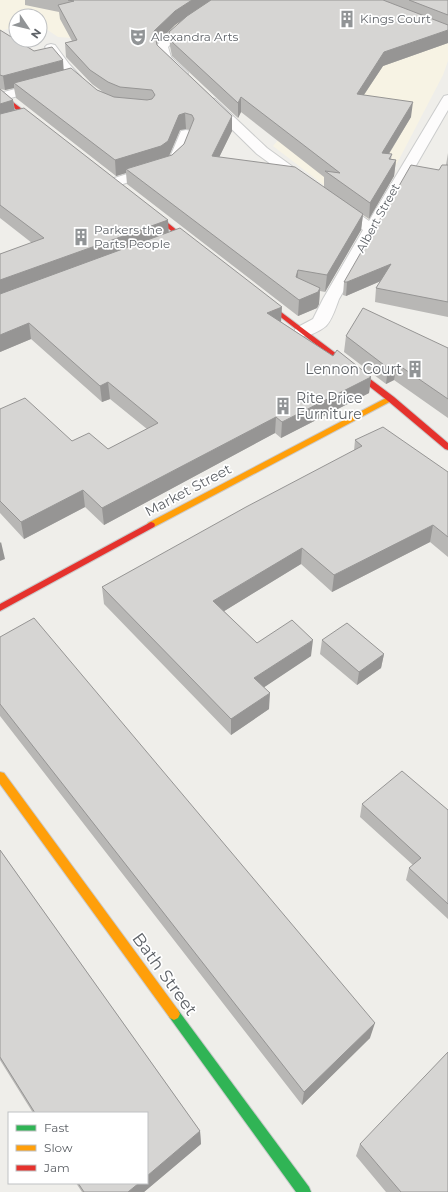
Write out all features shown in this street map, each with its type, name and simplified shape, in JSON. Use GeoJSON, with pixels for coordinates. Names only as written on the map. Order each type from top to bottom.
{"type":"FeatureCollection","features":[{"type":"Feature","properties":{"kind":"street"},"geometry":{"type":"LineString","coordinates":[[191,82],[165,58],[162,46],[166,40],[178,30],[223,0]]}},
{"type":"Feature","properties":{"kind":"street"},"geometry":{"type":"LineString","coordinates":[[51,47],[65,68],[86,87]]}},
{"type":"Feature","properties":{"kind":"street"},"geometry":{"type":"LineString","coordinates":[[1,95],[75,77]]}},
{"type":"Feature","properties":{"kind":"street"},"geometry":{"type":"LineString","coordinates":[[202,93],[262,151],[372,230]]}},
{"type":"Feature","properties":{"kind":"street"},"geometry":{"type":"LineString","coordinates":[[1,95],[52,135]]}},
{"type":"Feature","properties":{"kind":"street","name":"Albert Street"},"geometry":{"type":"LineString","coordinates":[[302,332],[320,322],[331,299],[372,230],[414,168],[448,99]]}},
{"type":"Feature","properties":{"kind":"street"},"geometry":{"type":"LineString","coordinates":[[14,120],[28,116]]}},
{"type":"Feature","properties":{"kind":"street"},"geometry":{"type":"LineString","coordinates":[[110,180],[167,166],[176,159],[186,134]]}},
{"type":"Feature","properties":{"kind":"street"},"geometry":{"type":"LineString","coordinates":[[110,180],[125,192]]}},
{"type":"Feature","properties":{"kind":"street"},"geometry":{"type":"LineString","coordinates":[[136,201],[175,240],[206,256]]}},
{"type":"Feature","properties":{"kind":"street"},"geometry":{"type":"LineString","coordinates":[[248,289],[391,399],[448,447]]}},
{"type":"Feature","properties":{"kind":"street","name":"Market Street"},"geometry":{"type":"LineString","coordinates":[[0,608],[172,514],[391,399]]}},
{"type":"Feature","properties":{"kind":"street","name":"Bath Street"},"geometry":{"type":"LineString","coordinates":[[0,776],[304,1192]]}},
{"type":"Feature","properties":{"kind":"shaded area"},"geometry":{"type":"Polygon","coordinates":[[[0,0],[213,0],[165,33],[129,42],[58,37],[48,30],[48,8],[8,8],[8,29],[0,31],[0,0]]]}},
{"type":"Feature","properties":{"kind":"shaded area"},"geometry":{"type":"Polygon","coordinates":[[[448,42],[448,61],[443,75],[368,219],[273,146],[346,60],[448,42]]]}},
{"type":"Feature","properties":{"kind":"building"},"geometry":{"type":"Polygon","coordinates":[[[68,0],[192,0],[175,11],[154,31],[157,45],[232,116],[212,156],[295,167],[363,214],[327,275],[298,270],[296,277],[320,288],[318,292],[299,300],[126,169],[172,155],[184,144],[194,119],[192,115],[185,113],[179,115],[168,141],[161,146],[115,160],[14,83],[71,68],[97,90],[114,97],[147,100],[152,99],[155,95],[152,90],[120,87],[108,82],[90,70],[65,43],[77,40],[58,5],[74,1],[68,0]]]}},
{"type":"Feature","properties":{"kind":"building"},"geometry":{"type":"Polygon","coordinates":[[[211,0],[383,0],[448,25],[448,30],[384,52],[357,94],[413,102],[382,153],[392,154],[389,159],[396,160],[370,203],[325,171],[340,173],[241,97],[238,103],[172,42],[169,32],[187,16],[211,0]]]}},
{"type":"Feature","properties":{"kind":"building"},"geometry":{"type":"Polygon","coordinates":[[[409,0],[448,0],[448,15],[409,0]]]}},
{"type":"Feature","properties":{"kind":"building"},"geometry":{"type":"Polygon","coordinates":[[[0,30],[8,35],[8,48],[29,48],[34,51],[52,47],[63,60],[3,76],[0,75],[0,30]]]}},
{"type":"Feature","properties":{"kind":"building"},"geometry":{"type":"Polygon","coordinates":[[[0,89],[13,100],[0,104],[0,89]]]}},
{"type":"Feature","properties":{"kind":"building"},"geometry":{"type":"Polygon","coordinates":[[[24,108],[168,220],[0,280],[0,254],[44,238],[0,205],[0,114],[24,108]]]}},
{"type":"Feature","properties":{"kind":"building"},"geometry":{"type":"Polygon","coordinates":[[[411,165],[439,170],[442,165],[448,165],[448,302],[376,288],[391,264],[344,282],[411,165]]]}},
{"type":"Feature","properties":{"kind":"building"},"geometry":{"type":"Polygon","coordinates":[[[180,228],[282,307],[267,313],[333,356],[337,350],[371,377],[282,422],[276,417],[102,508],[83,490],[21,522],[0,501],[0,409],[25,398],[72,441],[89,433],[108,449],[158,423],[108,382],[100,386],[29,323],[0,335],[0,294],[180,228]]]}},
{"type":"Feature","properties":{"kind":"building"},"geometry":{"type":"Polygon","coordinates":[[[363,308],[448,348],[448,399],[397,364],[388,368],[346,336],[363,308]]]}},
{"type":"Feature","properties":{"kind":"building"},"geometry":{"type":"Polygon","coordinates":[[[383,427],[448,472],[448,537],[433,525],[334,575],[302,548],[213,601],[257,643],[292,620],[313,640],[254,678],[270,693],[231,719],[102,587],[246,507],[362,446],[355,440],[383,427]]]}},
{"type":"Feature","properties":{"kind":"building"},"geometry":{"type":"Polygon","coordinates":[[[34,618],[375,1023],[304,1092],[0,704],[0,637],[34,618]]]}},
{"type":"Feature","properties":{"kind":"building"},"geometry":{"type":"Polygon","coordinates":[[[347,623],[384,654],[359,672],[322,640],[347,623]]]}},
{"type":"Feature","properties":{"kind":"building"},"geometry":{"type":"Polygon","coordinates":[[[402,771],[448,810],[448,904],[409,868],[421,858],[362,804],[402,771]]]}},
{"type":"Feature","properties":{"kind":"building"},"geometry":{"type":"Polygon","coordinates":[[[0,850],[200,1131],[148,1175],[148,1112],[34,1112],[0,1057],[0,850]]]}},
{"type":"Feature","properties":{"kind":"building"},"geometry":{"type":"Polygon","coordinates":[[[448,1052],[448,1192],[401,1192],[360,1144],[448,1052]]]}},
{"type":"Feature","properties":{"kind":"building"},"geometry":{"type":"Polygon","coordinates":[[[79,1184],[138,1184],[128,1192],[84,1192],[79,1184]]]}},
{"type":"Feature","properties":{"kind":"traffic: fast"},"geometry":{"type":"LineString","coordinates":[[174,1014],[304,1192]]}},
{"type":"Feature","properties":{"kind":"traffic: slow"},"geometry":{"type":"LineString","coordinates":[[151,525],[391,399]]}},
{"type":"Feature","properties":{"kind":"traffic: slow"},"geometry":{"type":"LineString","coordinates":[[0,776],[174,1014]]}},
{"type":"Feature","properties":{"kind":"traffic: jam"},"geometry":{"type":"LineString","coordinates":[[0,94],[43,128]]}},
{"type":"Feature","properties":{"kind":"traffic: jam"},"geometry":{"type":"LineString","coordinates":[[146,208],[197,249]]}},
{"type":"Feature","properties":{"kind":"traffic: jam"},"geometry":{"type":"LineString","coordinates":[[257,296],[391,399],[448,447]]}},
{"type":"Feature","properties":{"kind":"traffic: jam"},"geometry":{"type":"LineString","coordinates":[[0,608],[151,525]]}},
{"type":"Feature","properties":{"kind":"place","name":"Kings Court"},"geometry":{"type":"Point","coordinates":[347,19]}},
{"type":"Feature","properties":{"kind":"place","name":"Alexandra Arts"},"geometry":{"type":"Point","coordinates":[138,37]}},
{"type":"Feature","properties":{"kind":"place","name":"Parkers the Parts People"},"geometry":{"type":"Point","coordinates":[81,237]}},
{"type":"Feature","properties":{"kind":"place","name":"Lennon Court"},"geometry":{"type":"Point","coordinates":[415,369]}},
{"type":"Feature","properties":{"kind":"place","name":"Rite Price Furniture"},"geometry":{"type":"Point","coordinates":[283,406]}}]}
